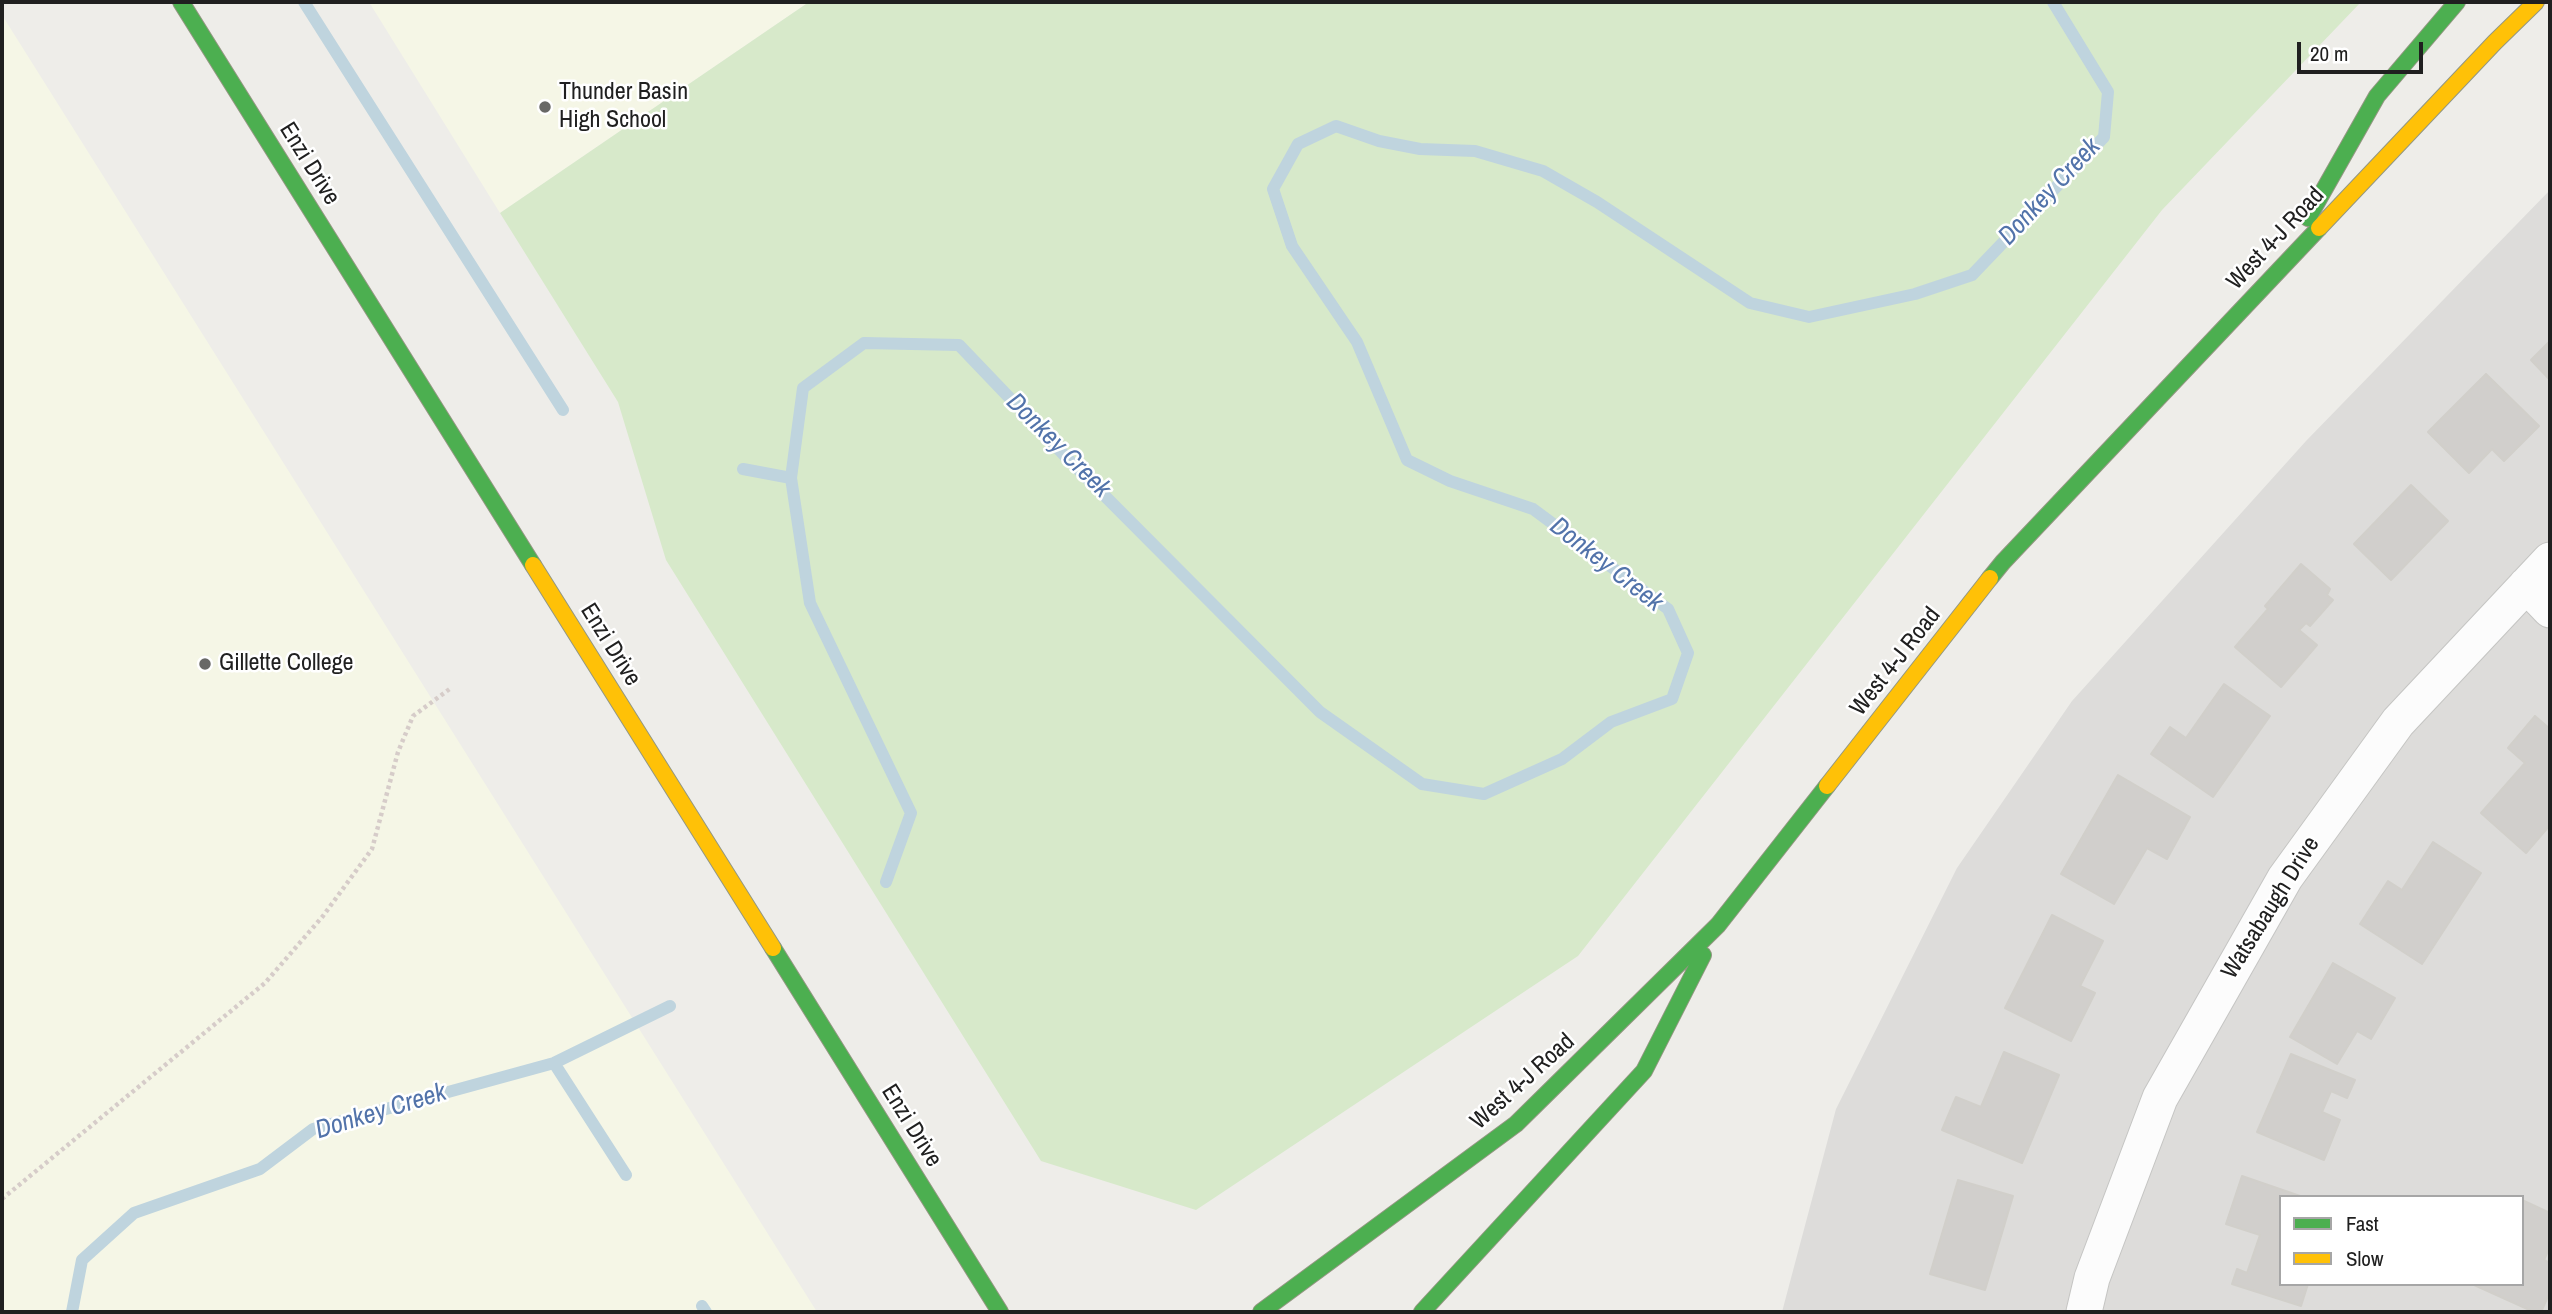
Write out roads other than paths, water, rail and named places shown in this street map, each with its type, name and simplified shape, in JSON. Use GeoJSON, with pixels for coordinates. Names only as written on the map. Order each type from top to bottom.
{"type":"FeatureCollection","features":[{"type":"Feature","properties":{"kind":"main road","name":"Enzi Drive"},"geometry":{"type":"LineString","coordinates":[[180,2],[1000,1312]]}},
{"type":"Feature","properties":{"kind":"main road"},"geometry":{"type":"LineString","coordinates":[[2278,270],[2377,96],[2457,2]]}},
{"type":"Feature","properties":{"kind":"main road","name":"West 4-J Road"},"geometry":{"type":"LineString","coordinates":[[1261,1312],[1516,1124],[1718,925],[2003,562],[2495,42],[2536,2]]}},
{"type":"Feature","properties":{"kind":"main road"},"geometry":{"type":"LineString","coordinates":[[1422,1312],[1643,1071],[1718,925]]}},
{"type":"Feature","properties":{"kind":"street","name":"Watsabaugh Drive"},"geometry":{"type":"LineString","coordinates":[[2084,1312],[2092,1278],[2160,1098],[2285,878],[2398,722],[2550,560]]}},
{"type":"Feature","properties":{"kind":"street"},"geometry":{"type":"LineString","coordinates":[[2526,584],[2550,610]]}},
{"type":"Feature","properties":{"kind":"waterway"},"geometry":{"type":"LineString","coordinates":[[304,2],[563,410]]}},
{"type":"Feature","properties":{"kind":"waterway","name":"Donkey Creek"},"geometry":{"type":"LineString","coordinates":[[886,882],[911,813],[810,603],[791,478],[803,388],[864,343],[959,345],[1068,459],[1320,712],[1422,784],[1484,794],[1562,759],[1611,722],[1672,699],[1688,653],[1668,609],[1533,509],[1450,481],[1407,460],[1357,342],[1292,246],[1273,189],[1298,144],[1336,126],[1379,141],[1420,149],[1475,151],[1543,171],[1597,202],[1750,303],[1809,317],[1915,294],[1972,275],[2104,137],[2108,92],[2053,2]]}},
{"type":"Feature","properties":{"kind":"waterway"},"geometry":{"type":"LineString","coordinates":[[743,469],[791,478]]}},
{"type":"Feature","properties":{"kind":"waterway","name":"Donkey Creek"},"geometry":{"type":"LineString","coordinates":[[72,1312],[82,1260],[134,1213],[260,1169],[313,1129],[554,1063],[670,1006]]}},
{"type":"Feature","properties":{"kind":"waterway"},"geometry":{"type":"LineString","coordinates":[[554,1063],[626,1175]]}},
{"type":"Feature","properties":{"kind":"waterway"},"geometry":{"type":"LineString","coordinates":[[702,1306],[706,1312]]}},
{"type":"Feature","properties":{"kind":"place","name":"Thunder Basin High School"},"geometry":{"type":"Point","coordinates":[545,107]}},
{"type":"Feature","properties":{"kind":"place","name":"Gillette College"},"geometry":{"type":"Point","coordinates":[205,664]}}]}
